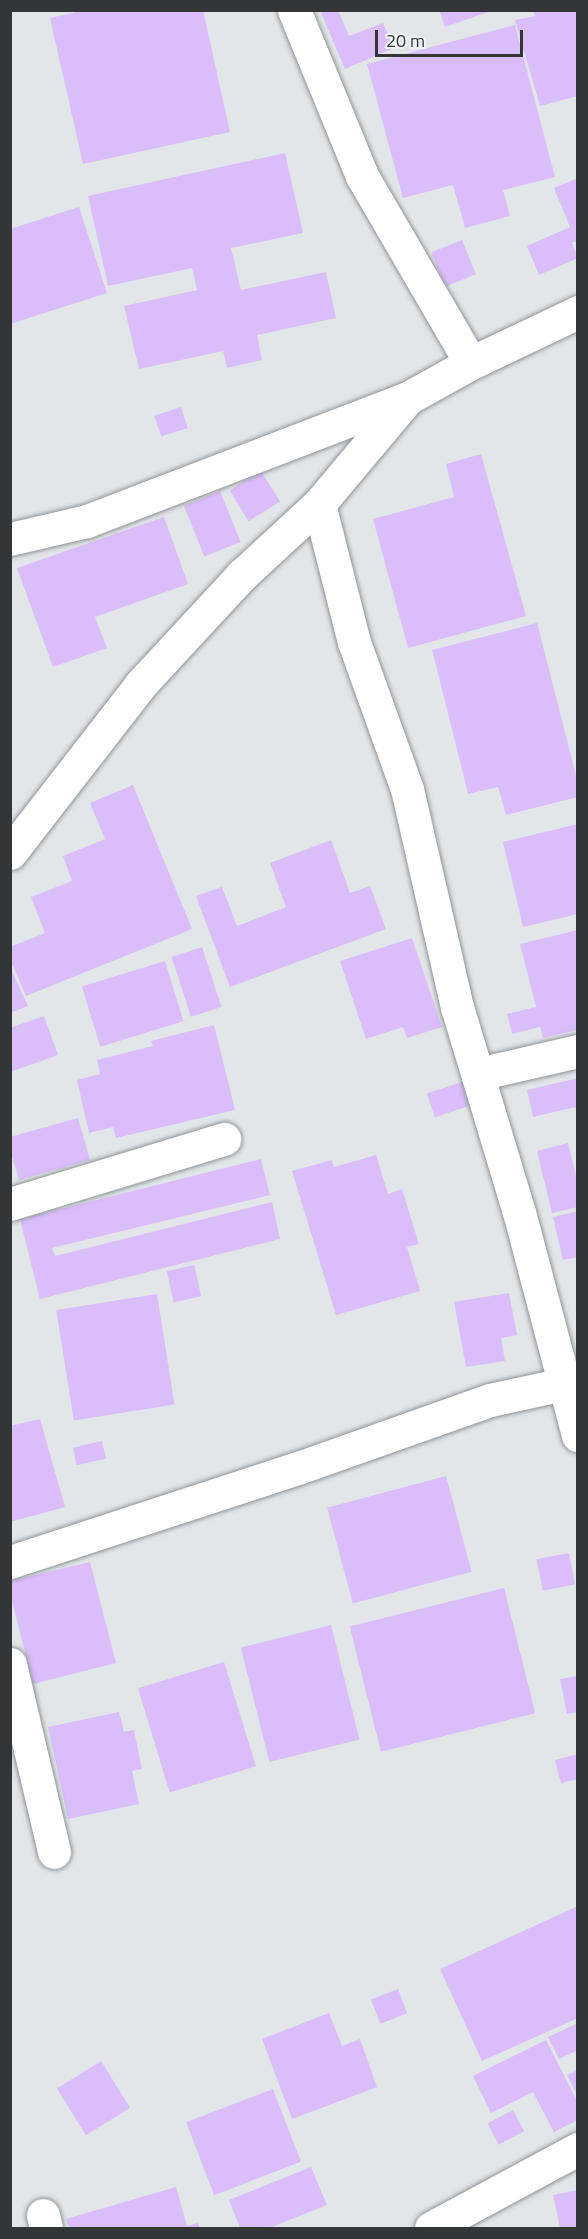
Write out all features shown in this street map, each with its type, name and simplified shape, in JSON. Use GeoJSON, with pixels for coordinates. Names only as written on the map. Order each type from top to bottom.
{"type":"FeatureCollection","features":[{"type":"Feature","properties":{"kind":"street"},"geometry":{"type":"LineString","coordinates":[[294,10],[362,176],[471,363]]}},
{"type":"Feature","properties":{"kind":"street"},"geometry":{"type":"LineString","coordinates":[[10,539],[87,521],[408,398],[471,363],[578,312]]}},
{"type":"Feature","properties":{"kind":"street"},"geometry":{"type":"LineString","coordinates":[[10,853],[141,684],[242,575],[319,504],[408,398]]}},
{"type":"Feature","properties":{"kind":"street"},"geometry":{"type":"LineString","coordinates":[[319,504],[354,642],[406,789],[457,1007],[519,1212],[578,1435]]}},
{"type":"Feature","properties":{"kind":"street"},"geometry":{"type":"LineString","coordinates":[[478,1074],[578,1051]]}},
{"type":"Feature","properties":{"kind":"street"},"geometry":{"type":"LineString","coordinates":[[10,1204],[224,1139]]}},
{"type":"Feature","properties":{"kind":"street"},"geometry":{"type":"LineString","coordinates":[[10,1562],[298,1468],[490,1400],[564,1384]]}},
{"type":"Feature","properties":{"kind":"street"},"geometry":{"type":"LineString","coordinates":[[10,1664],[54,1852]]}},
{"type":"Feature","properties":{"kind":"street"},"geometry":{"type":"LineString","coordinates":[[431,2229],[578,2149]]}},
{"type":"Feature","properties":{"kind":"building"},"geometry":{"type":"Polygon","coordinates":[[[85,10],[203,10],[230,132],[83,164],[50,18],[85,10]]]}},
{"type":"Feature","properties":{"kind":"building"},"geometry":{"type":"Polygon","coordinates":[[[338,10],[349,36],[383,23],[394,48],[345,69],[321,13],[338,10]]]}},
{"type":"Feature","properties":{"kind":"building"},"geometry":{"type":"Polygon","coordinates":[[[439,10],[491,10],[491,11],[445,27],[439,10]]]}},
{"type":"Feature","properties":{"kind":"building"},"geometry":{"type":"Polygon","coordinates":[[[533,10],[578,10],[578,96],[540,106],[515,20],[535,16],[533,10]]]}},
{"type":"Feature","properties":{"kind":"building"},"geometry":{"type":"Polygon","coordinates":[[[515,25],[555,177],[503,190],[510,216],[465,228],[453,185],[403,198],[367,64],[515,25]]]}},
{"type":"Feature","properties":{"kind":"building"},"geometry":{"type":"Polygon","coordinates":[[[285,153],[303,233],[231,248],[241,290],[326,272],[336,318],[257,335],[262,360],[227,368],[223,351],[139,369],[124,306],[197,290],[192,268],[108,286],[88,196],[285,153]]]}},
{"type":"Feature","properties":{"kind":"building"},"geometry":{"type":"Polygon","coordinates":[[[578,178],[578,241],[572,243],[578,258],[539,275],[527,246],[570,227],[554,188],[578,178]]]}},
{"type":"Feature","properties":{"kind":"building"},"geometry":{"type":"Polygon","coordinates":[[[79,207],[107,293],[10,324],[10,229],[79,207]]]}},
{"type":"Feature","properties":{"kind":"building"},"geometry":{"type":"Polygon","coordinates":[[[462,240],[476,274],[445,287],[431,252],[462,240]]]}},
{"type":"Feature","properties":{"kind":"building"},"geometry":{"type":"Polygon","coordinates":[[[181,407],[188,428],[161,437],[154,416],[181,407]]]}},
{"type":"Feature","properties":{"kind":"building"},"geometry":{"type":"Polygon","coordinates":[[[481,454],[526,616],[408,648],[373,519],[454,497],[446,464],[481,454]]]}},
{"type":"Feature","properties":{"kind":"building"},"geometry":{"type":"Polygon","coordinates":[[[261,471],[280,502],[249,521],[230,491],[261,471]]]}},
{"type":"Feature","properties":{"kind":"building"},"geometry":{"type":"Polygon","coordinates":[[[220,491],[241,542],[204,557],[184,506],[220,491]]]}},
{"type":"Feature","properties":{"kind":"building"},"geometry":{"type":"Polygon","coordinates":[[[164,517],[188,584],[95,617],[107,648],[53,667],[17,568],[164,517]]]}},
{"type":"Feature","properties":{"kind":"building"},"geometry":{"type":"Polygon","coordinates":[[[537,623],[578,783],[578,797],[506,815],[498,787],[468,794],[432,650],[537,623]]]}},
{"type":"Feature","properties":{"kind":"building"},"geometry":{"type":"Polygon","coordinates":[[[133,785],[192,929],[26,996],[10,959],[10,947],[45,933],[31,897],[72,881],[63,856],[105,839],[90,803],[133,785]]]}},
{"type":"Feature","properties":{"kind":"building"},"geometry":{"type":"Polygon","coordinates":[[[578,824],[578,914],[523,927],[503,842],[578,824]]]}},
{"type":"Feature","properties":{"kind":"building"},"geometry":{"type":"Polygon","coordinates":[[[331,840],[350,893],[370,886],[386,929],[230,987],[196,896],[222,887],[237,926],[286,907],[270,863],[331,840]]]}},
{"type":"Feature","properties":{"kind":"building"},"geometry":{"type":"Polygon","coordinates":[[[578,930],[578,1030],[543,1038],[540,1027],[512,1034],[507,1014],[536,1007],[520,944],[578,930]]]}},
{"type":"Feature","properties":{"kind":"building"},"geometry":{"type":"Polygon","coordinates":[[[412,938],[442,1027],[407,1038],[403,1027],[366,1039],[340,961],[412,938]]]}},
{"type":"Feature","properties":{"kind":"building"},"geometry":{"type":"Polygon","coordinates":[[[202,947],[221,1007],[191,1017],[172,957],[202,947]]]}},
{"type":"Feature","properties":{"kind":"building"},"geometry":{"type":"Polygon","coordinates":[[[165,961],[183,1021],[100,1047],[82,986],[165,961]]]}},
{"type":"Feature","properties":{"kind":"building"},"geometry":{"type":"Polygon","coordinates":[[[10,967],[28,1006],[10,1013],[10,967]]]}},
{"type":"Feature","properties":{"kind":"building"},"geometry":{"type":"Polygon","coordinates":[[[44,1016],[58,1055],[10,1072],[10,1028],[44,1016]]]}},
{"type":"Feature","properties":{"kind":"building"},"geometry":{"type":"Polygon","coordinates":[[[214,1025],[235,1110],[116,1138],[113,1127],[89,1133],[77,1080],[100,1074],[97,1060],[153,1046],[151,1041],[214,1025]]]}},
{"type":"Feature","properties":{"kind":"building"},"geometry":{"type":"Polygon","coordinates":[[[578,1078],[578,1115],[575,1107],[533,1117],[527,1090],[578,1078]]]}},
{"type":"Feature","properties":{"kind":"building"},"geometry":{"type":"Polygon","coordinates":[[[465,1081],[473,1105],[435,1117],[427,1093],[465,1081]]]}},
{"type":"Feature","properties":{"kind":"building"},"geometry":{"type":"Polygon","coordinates":[[[78,1118],[90,1160],[19,1180],[10,1150],[10,1137],[78,1118]]]}},
{"type":"Feature","properties":{"kind":"building"},"geometry":{"type":"Polygon","coordinates":[[[568,1143],[578,1183],[578,1207],[552,1213],[537,1151],[568,1143]]]}},
{"type":"Feature","properties":{"kind":"building"},"geometry":{"type":"Polygon","coordinates":[[[376,1155],[388,1194],[402,1189],[419,1244],[407,1247],[420,1291],[336,1315],[292,1171],[332,1160],[334,1167],[376,1155]]]}},
{"type":"Feature","properties":{"kind":"building"},"geometry":{"type":"Polygon","coordinates":[[[261,1159],[270,1195],[52,1248],[55,1256],[272,1202],[280,1239],[40,1299],[20,1219],[261,1159]]]}},
{"type":"Feature","properties":{"kind":"building"},"geometry":{"type":"Polygon","coordinates":[[[578,1211],[578,1257],[563,1260],[553,1217],[578,1211]]]}},
{"type":"Feature","properties":{"kind":"building"},"geometry":{"type":"Polygon","coordinates":[[[194,1265],[201,1296],[174,1302],[167,1271],[194,1265]]]}},
{"type":"Feature","properties":{"kind":"building"},"geometry":{"type":"Polygon","coordinates":[[[509,1293],[517,1335],[501,1338],[505,1361],[466,1367],[454,1302],[509,1293]]]}},
{"type":"Feature","properties":{"kind":"building"},"geometry":{"type":"Polygon","coordinates":[[[157,1294],[175,1405],[74,1421],[56,1310],[157,1294]]]}},
{"type":"Feature","properties":{"kind":"building"},"geometry":{"type":"Polygon","coordinates":[[[40,1419],[65,1507],[10,1522],[10,1426],[40,1419]]]}},
{"type":"Feature","properties":{"kind":"building"},"geometry":{"type":"Polygon","coordinates":[[[102,1441],[106,1459],[77,1465],[73,1448],[102,1441]]]}},
{"type":"Feature","properties":{"kind":"building"},"geometry":{"type":"Polygon","coordinates":[[[446,1476],[472,1572],[353,1603],[327,1508],[446,1476]]]}},
{"type":"Feature","properties":{"kind":"building"},"geometry":{"type":"Polygon","coordinates":[[[569,1553],[575,1584],[543,1591],[537,1559],[569,1553]]]}},
{"type":"Feature","properties":{"kind":"building"},"geometry":{"type":"Polygon","coordinates":[[[90,1562],[116,1663],[33,1684],[10,1593],[10,1581],[90,1562]]]}},
{"type":"Feature","properties":{"kind":"building"},"geometry":{"type":"Polygon","coordinates":[[[504,1588],[535,1713],[381,1752],[350,1626],[504,1588]]]}},
{"type":"Feature","properties":{"kind":"building"},"geometry":{"type":"Polygon","coordinates":[[[331,1625],[360,1739],[269,1762],[241,1647],[331,1625]]]}},
{"type":"Feature","properties":{"kind":"building"},"geometry":{"type":"Polygon","coordinates":[[[224,1662],[256,1766],[170,1793],[138,1688],[224,1662]]]}},
{"type":"Feature","properties":{"kind":"building"},"geometry":{"type":"Polygon","coordinates":[[[578,1676],[578,1712],[567,1714],[560,1679],[578,1676]]]}},
{"type":"Feature","properties":{"kind":"building"},"geometry":{"type":"Polygon","coordinates":[[[119,1712],[124,1732],[134,1730],[142,1769],[132,1771],[139,1804],[68,1819],[48,1727],[119,1712]]]}},
{"type":"Feature","properties":{"kind":"building"},"geometry":{"type":"Polygon","coordinates":[[[578,1754],[578,1779],[561,1783],[555,1760],[578,1754]]]}},
{"type":"Feature","properties":{"kind":"building"},"geometry":{"type":"Polygon","coordinates":[[[578,1906],[578,2018],[482,2061],[440,1969],[578,1906]]]}},
{"type":"Feature","properties":{"kind":"building"},"geometry":{"type":"Polygon","coordinates":[[[398,1989],[407,2013],[380,2024],[371,1999],[398,1989]]]}},
{"type":"Feature","properties":{"kind":"building"},"geometry":{"type":"Polygon","coordinates":[[[329,2013],[342,2046],[360,2039],[377,2087],[292,2119],[262,2039],[329,2013]]]}},
{"type":"Feature","properties":{"kind":"building"},"geometry":{"type":"Polygon","coordinates":[[[578,2023],[578,2050],[559,2059],[548,2037],[578,2023]]]}},
{"type":"Feature","properties":{"kind":"building"},"geometry":{"type":"Polygon","coordinates":[[[546,2040],[578,2103],[578,2120],[554,2132],[533,2092],[491,2113],[473,2076],[546,2040]]]}},
{"type":"Feature","properties":{"kind":"building"},"geometry":{"type":"Polygon","coordinates":[[[101,2061],[130,2108],[86,2135],[57,2089],[101,2061]]]}},
{"type":"Feature","properties":{"kind":"building"},"geometry":{"type":"Polygon","coordinates":[[[578,2070],[578,2097],[567,2075],[578,2070]]]}},
{"type":"Feature","properties":{"kind":"building"},"geometry":{"type":"Polygon","coordinates":[[[273,2089],[301,2162],[214,2195],[186,2122],[273,2089]]]}},
{"type":"Feature","properties":{"kind":"building"},"geometry":{"type":"Polygon","coordinates":[[[513,2110],[524,2131],[499,2145],[487,2124],[513,2110]]]}},
{"type":"Feature","properties":{"kind":"building"},"geometry":{"type":"Polygon","coordinates":[[[311,2167],[327,2205],[269,2228],[240,2228],[229,2200],[311,2167]]]}},
{"type":"Feature","properties":{"kind":"building"},"geometry":{"type":"Polygon","coordinates":[[[176,2187],[187,2226],[198,2223],[200,2228],[69,2228],[66,2219],[176,2187]]]}},
{"type":"Feature","properties":{"kind":"building"},"geometry":{"type":"Polygon","coordinates":[[[578,2190],[578,2228],[560,2228],[553,2195],[578,2190]]]}}]}
